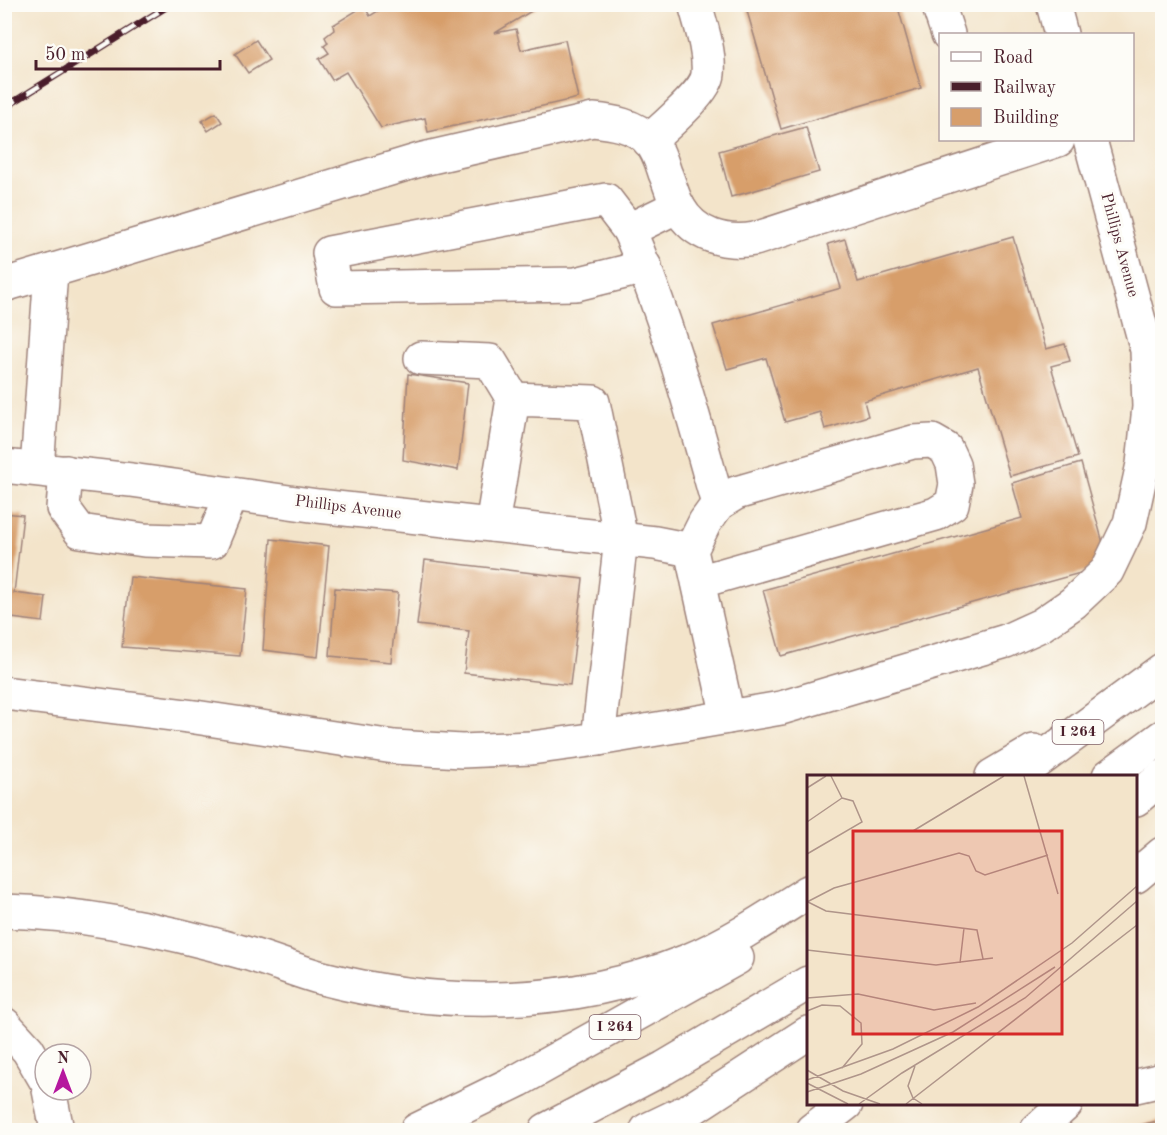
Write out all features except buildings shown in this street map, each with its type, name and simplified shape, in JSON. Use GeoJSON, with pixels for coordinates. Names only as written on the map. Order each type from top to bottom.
{"type":"FeatureCollection","features":[{"type":"Feature","properties":{"kind":"main road"},"geometry":{"type":"LineString","coordinates":[[650,141],[693,99],[708,76],[706,42],[695,4]]}},
{"type":"Feature","properties":{"kind":"main road"},"geometry":{"type":"LineString","coordinates":[[938,4],[948,33]]}},
{"type":"Feature","properties":{"kind":"main road"},"geometry":{"type":"LineString","coordinates":[[1053,4],[1061,33]]}},
{"type":"Feature","properties":{"kind":"main road"},"geometry":{"type":"LineString","coordinates":[[4,285],[423,159],[593,120],[623,125],[650,141],[658,152],[678,206],[686,219],[702,232],[720,239],[740,242],[991,150],[1051,141]]}},
{"type":"Feature","properties":{"kind":"main road","name":"Phillips Avenue"},"geometry":{"type":"LineString","coordinates":[[4,693],[195,717],[394,747],[462,751],[531,748],[598,740],[781,708],[1006,641],[1041,625],[1073,603],[1107,571],[1130,523],[1143,464],[1149,407],[1148,350],[1090,141]]}},
{"type":"Feature","properties":{"kind":"main road"},"geometry":{"type":"LineString","coordinates":[[645,267],[576,284],[336,288],[329,252],[606,200],[629,230],[645,267],[691,409],[718,504]]}},
{"type":"Feature","properties":{"kind":"main road"},"geometry":{"type":"LineString","coordinates":[[629,230],[678,206]]}},
{"type":"Feature","properties":{"kind":"main road"},"geometry":{"type":"LineString","coordinates":[[51,271],[52,471],[63,508],[80,531],[144,540],[212,542],[232,494]]}},
{"type":"Feature","properties":{"kind":"main road"},"geometry":{"type":"LineString","coordinates":[[421,358],[490,361],[513,399],[492,525]]}},
{"type":"Feature","properties":{"kind":"main road"},"geometry":{"type":"LineString","coordinates":[[513,399],[593,402],[621,539],[598,740]]}},
{"type":"Feature","properties":{"kind":"main road"},"geometry":{"type":"LineString","coordinates":[[698,582],[936,514],[952,504],[956,484],[946,449],[932,441],[913,442],[736,493],[718,504],[705,522],[691,550],[698,582],[728,717]]}},
{"type":"Feature","properties":{"kind":"main road","name":"Phillips Avenue"},"geometry":{"type":"LineString","coordinates":[[4,466],[318,506],[621,539],[691,550]]}},
{"type":"Feature","properties":{"kind":"main road"},"geometry":{"type":"LineString","coordinates":[[995,775],[1150,679]]}},
{"type":"Feature","properties":{"kind":"main road","name":"I 264"},"geometry":{"type":"LineString","coordinates":[[1021,775],[1150,679]]}},
{"type":"Feature","properties":{"kind":"main road"},"geometry":{"type":"LineString","coordinates":[[1112,775],[1162,736]]}},
{"type":"Feature","properties":{"kind":"main road"},"geometry":{"type":"LineString","coordinates":[[1137,798],[1162,777]]}},
{"type":"Feature","properties":{"kind":"main road"},"geometry":{"type":"LineString","coordinates":[[1137,875],[1162,854]]}},
{"type":"Feature","properties":{"kind":"main road"},"geometry":{"type":"LineString","coordinates":[[4,911],[102,920],[175,933],[321,977],[392,993],[453,999],[525,999],[570,994],[624,982],[686,961],[736,937],[807,893]]}},
{"type":"Feature","properties":{"kind":"main road","name":"I 264"},"geometry":{"type":"LineString","coordinates":[[417,1131],[529,1075],[696,982],[807,916]]}},
{"type":"Feature","properties":{"kind":"main road"},"geometry":{"type":"LineString","coordinates":[[546,1131],[664,1068],[807,984]]}},
{"type":"Feature","properties":{"kind":"main road"},"geometry":{"type":"LineString","coordinates":[[4,1024],[33,1059]]}},
{"type":"Feature","properties":{"kind":"main road"},"geometry":{"type":"LineString","coordinates":[[647,1131],[693,1108],[807,1034]]}},
{"type":"Feature","properties":{"kind":"main road"},"geometry":{"type":"LineString","coordinates":[[1137,1086],[1162,1080]]}},
{"type":"Feature","properties":{"kind":"main road"},"geometry":{"type":"LineString","coordinates":[[51,1102],[57,1131]]}},
{"type":"Feature","properties":{"kind":"main road"},"geometry":{"type":"LineString","coordinates":[[812,1131],[845,1105]]}},
{"type":"Feature","properties":{"kind":"main road"},"geometry":{"type":"LineString","coordinates":[[1037,1131],[1065,1105]]}},
{"type":"Feature","properties":{"kind":"railway"},"geometry":{"type":"LineString","coordinates":[[4,108],[171,4]]}}]}
